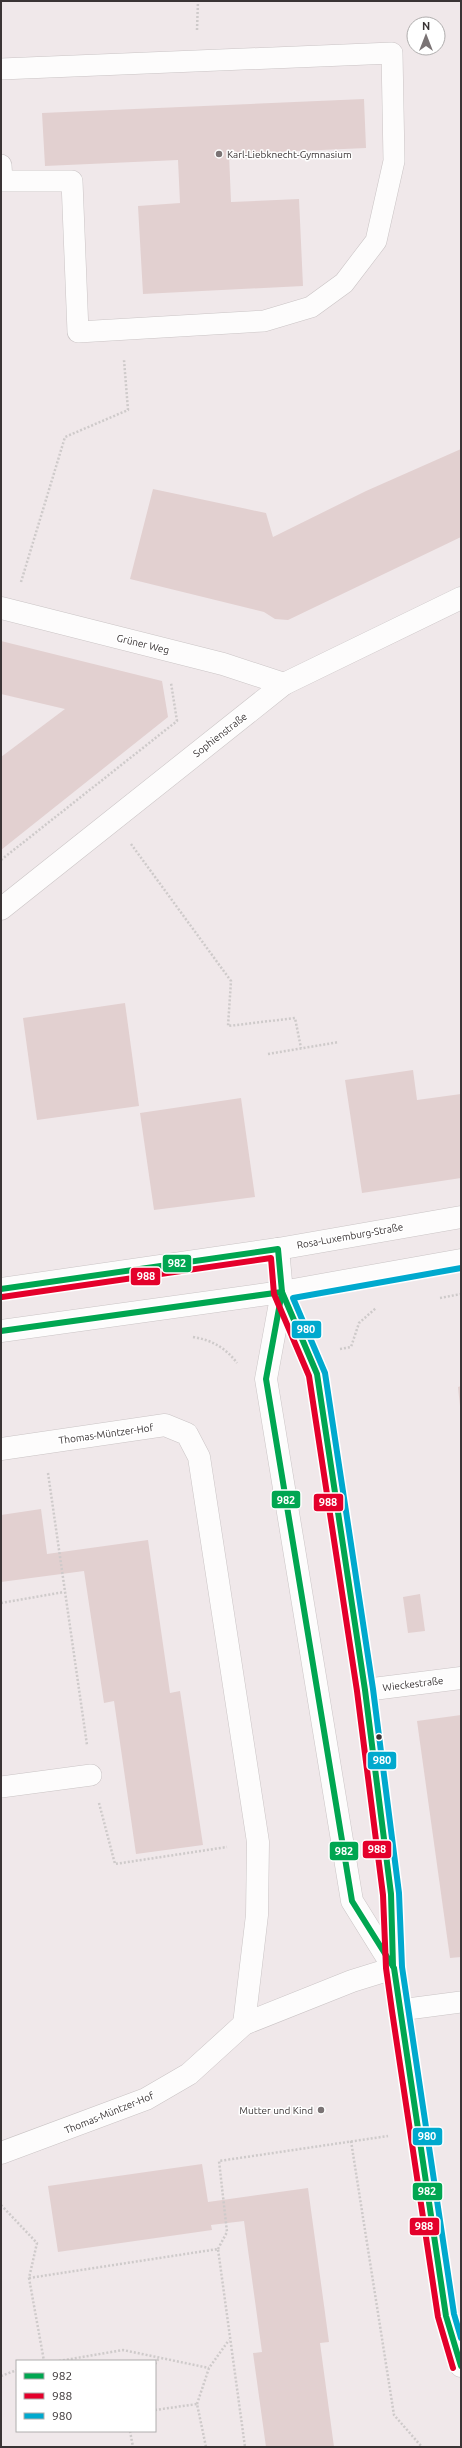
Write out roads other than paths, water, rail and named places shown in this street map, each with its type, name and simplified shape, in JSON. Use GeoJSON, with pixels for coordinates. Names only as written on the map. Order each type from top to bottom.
{"type":"FeatureCollection","features":[{"type":"Feature","properties":{"kind":"street","name":"Sophienstraße"},"geometry":{"type":"LineString","coordinates":[[1,909],[284,684],[461,598]]}},
{"type":"Feature","properties":{"kind":"street","name":"Grüner Weg"},"geometry":{"type":"LineString","coordinates":[[7,610],[223,664],[284,684]]}},
{"type":"Feature","properties":{"kind":"street","name":"Rosa-Luxemburg-Straße"},"geometry":{"type":"LineString","coordinates":[[1,1289],[278,1249],[461,1217]]}},
{"type":"Feature","properties":{"kind":"street"},"geometry":{"type":"LineString","coordinates":[[278,1249],[282,1292],[266,1379],[352,1901],[394,1968]]}},
{"type":"Feature","properties":{"kind":"street"},"geometry":{"type":"LineString","coordinates":[[1,1330],[282,1292],[461,1260]]}},
{"type":"Feature","properties":{"kind":"street"},"geometry":{"type":"LineString","coordinates":[[282,1292],[317,1374],[366,1690],[391,1894],[394,1968],[400,2010],[446,2316],[461,2366]]}},
{"type":"Feature","properties":{"kind":"street","name":"Thomas-Müntzer-Hof"},"geometry":{"type":"LineString","coordinates":[[1,1449],[165,1425],[187,1434],[199,1457],[258,1842],[257,1915],[244,2024]]}},
{"type":"Feature","properties":{"kind":"street","name":"Wieckestraße"},"geometry":{"type":"LineString","coordinates":[[366,1690],[461,1678]]}},
{"type":"Feature","properties":{"kind":"street","name":"Thomas-Müntzer-Hof"},"geometry":{"type":"LineString","coordinates":[[1,2153],[146,2099],[189,2074],[244,2024],[352,1981],[394,1968]]}},
{"type":"Feature","properties":{"kind":"lane"},"geometry":{"type":"LineString","coordinates":[[1,69],[392,53],[394,161],[376,241],[344,283],[311,307],[264,321],[78,332],[72,181],[2,181],[1,165]]}},
{"type":"Feature","properties":{"kind":"lane"},"geometry":{"type":"LineString","coordinates":[[1,1787],[91,1774]]}},
{"type":"Feature","properties":{"kind":"lane"},"geometry":{"type":"LineString","coordinates":[[400,2010],[461,2002]]}},
{"type":"Feature","properties":{"kind":"place","name":"Karl-Liebknecht-Gymnasium"},"geometry":{"type":"Point","coordinates":[219,154]}},
{"type":"Feature","properties":{"kind":"place","name":"Mutter und Kind"},"geometry":{"type":"Point","coordinates":[321,2110]}}]}
